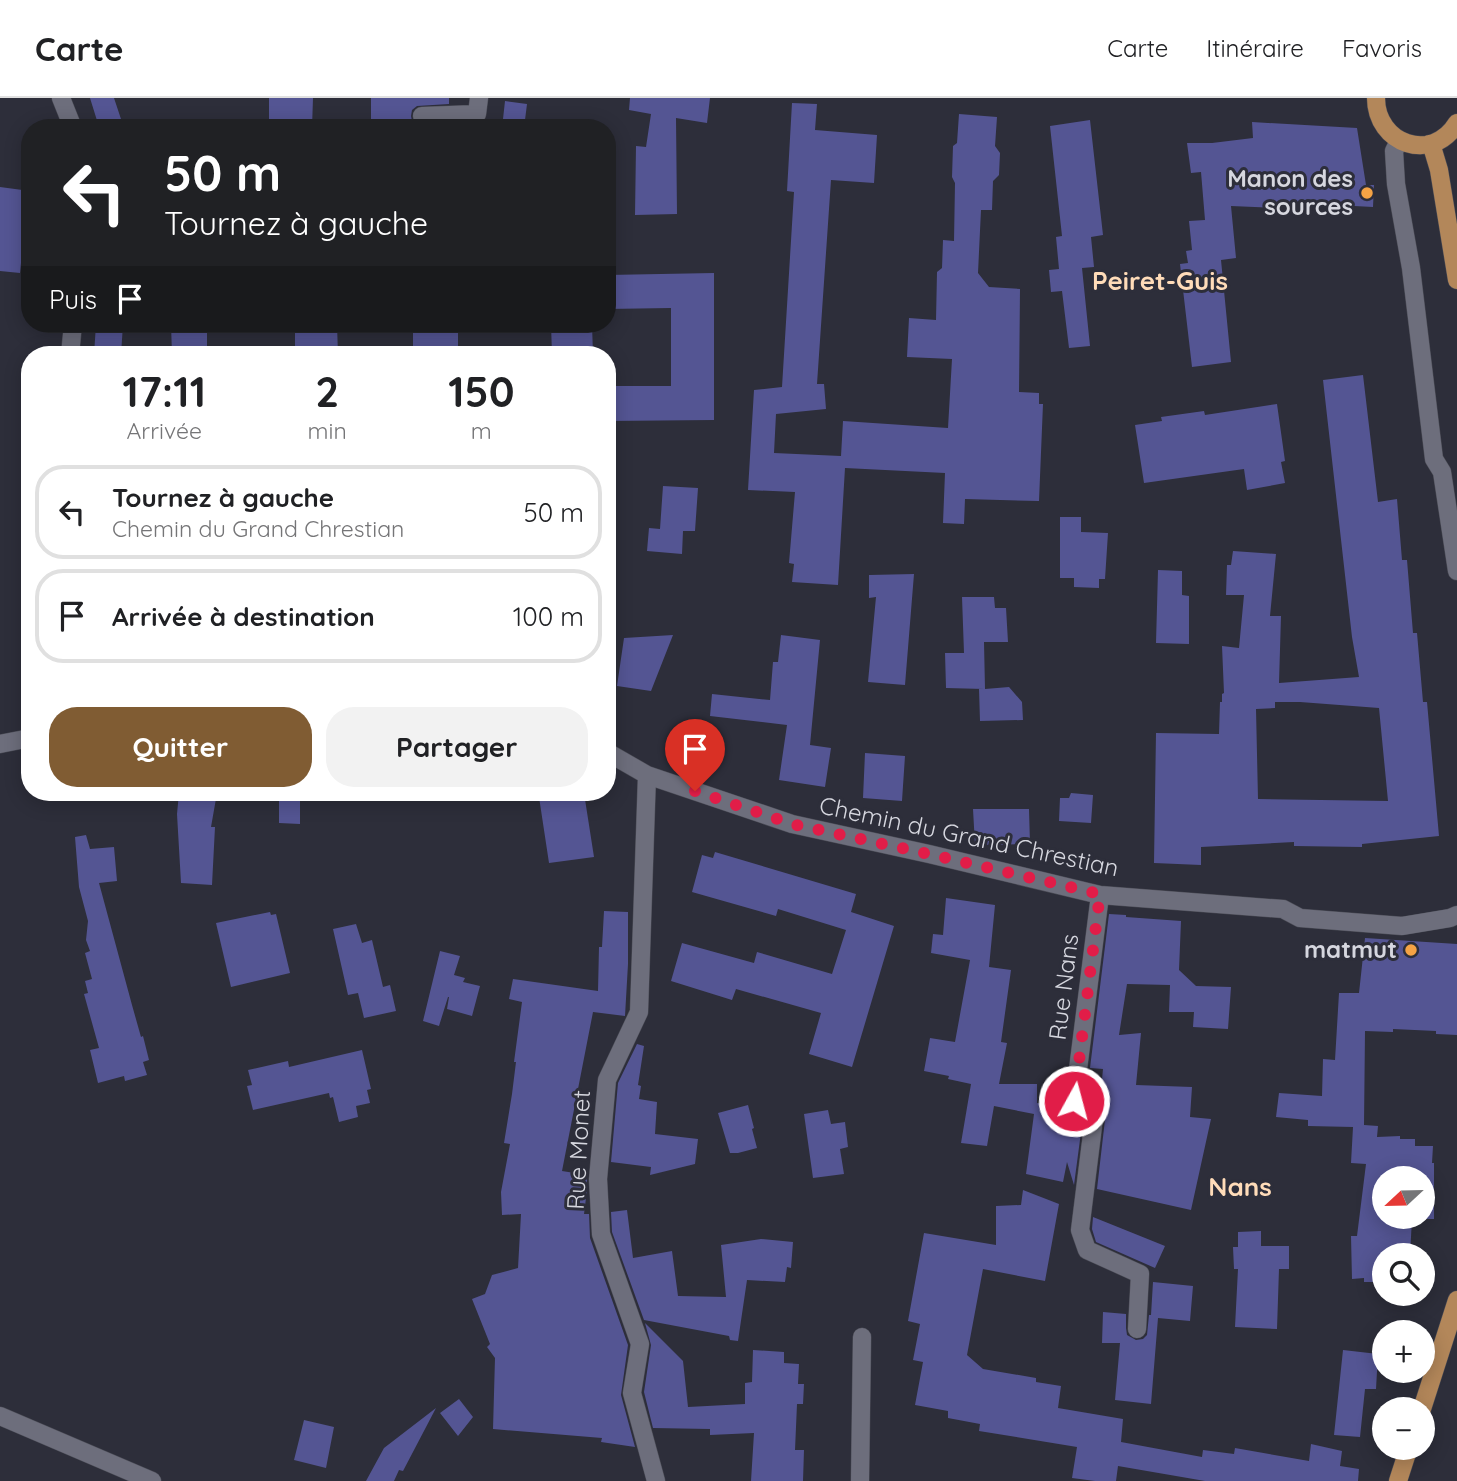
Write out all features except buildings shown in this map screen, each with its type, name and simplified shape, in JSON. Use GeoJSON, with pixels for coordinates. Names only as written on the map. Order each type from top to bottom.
{"type":"FeatureCollection","features":[{"type":"Feature","properties":{"kind":"main road"},"geometry":{"type":"LineString","coordinates":[[1376,98],[1376,107],[1383,127],[1399,141],[1429,144],[1456,129]]}},
{"type":"Feature","properties":{"kind":"main road"},"geometry":{"type":"LineString","coordinates":[[1429,144],[1439,170],[1457,280]]}},
{"type":"Feature","properties":{"kind":"main road"},"geometry":{"type":"LineString","coordinates":[[1426,1397],[1457,1300]]}},
{"type":"Feature","properties":{"kind":"main road"},"geometry":{"type":"LineString","coordinates":[[1398,1481],[1405,1460]]}},
{"type":"Feature","properties":{"kind":"street"},"geometry":{"type":"LineString","coordinates":[[61,98],[69,119]]}},
{"type":"Feature","properties":{"kind":"street"},"geometry":{"type":"LineString","coordinates":[[422,116],[477,114],[479,98]]}},
{"type":"Feature","properties":{"kind":"street"},"geometry":{"type":"LineString","coordinates":[[1399,141],[1394,151],[1396,184],[1411,268],[1434,459],[1442,472],[1457,571]]}},
{"type":"Feature","properties":{"kind":"street"},"geometry":{"type":"LineString","coordinates":[[0,744],[21,740]]}},
{"type":"Feature","properties":{"kind":"street","name":"Chemin du Grand Chrestian"},"geometry":{"type":"LineString","coordinates":[[616,757],[646,775],[792,824],[1100,894],[1283,909],[1300,918],[1402,926],[1457,915]]}},
{"type":"Feature","properties":{"kind":"street","name":"Rue Monet"},"geometry":{"type":"LineString","coordinates":[[646,775],[639,1012],[607,1080],[598,1179],[601,1234],[640,1344],[632,1393],[656,1481]]}},
{"type":"Feature","properties":{"kind":"street","name":"Rue Nans"},"geometry":{"type":"LineString","coordinates":[[1100,894],[1074,1101],[1095,1110],[1080,1230],[1087,1250],[1140,1274],[1137,1329]]}},
{"type":"Feature","properties":{"kind":"street"},"geometry":{"type":"LineString","coordinates":[[860,1481],[862,1337]]}},
{"type":"Feature","properties":{"kind":"street"},"geometry":{"type":"LineString","coordinates":[[0,1416],[152,1481]]}},
{"type":"Feature","properties":{"kind":"place","name":"Manon des sources"},"geometry":{"type":"Point","coordinates":[1367,193]}},
{"type":"Feature","properties":{"kind":"place","name":"matmut"},"geometry":{"type":"Point","coordinates":[1411,950]}},
{"type":"Feature","properties":{"kind":"district","name":"Peiret-Guis"},"geometry":{"type":"Point","coordinates":[1160,281]}},
{"type":"Feature","properties":{"kind":"district","name":"Nans"},"geometry":{"type":"Point","coordinates":[1240,1187]}},
{"type":"Feature","properties":{"kind":"route"},"geometry":{"type":"LineString","coordinates":[[695,791],[792,824],[1100,894],[1074,1101]]}}]}
